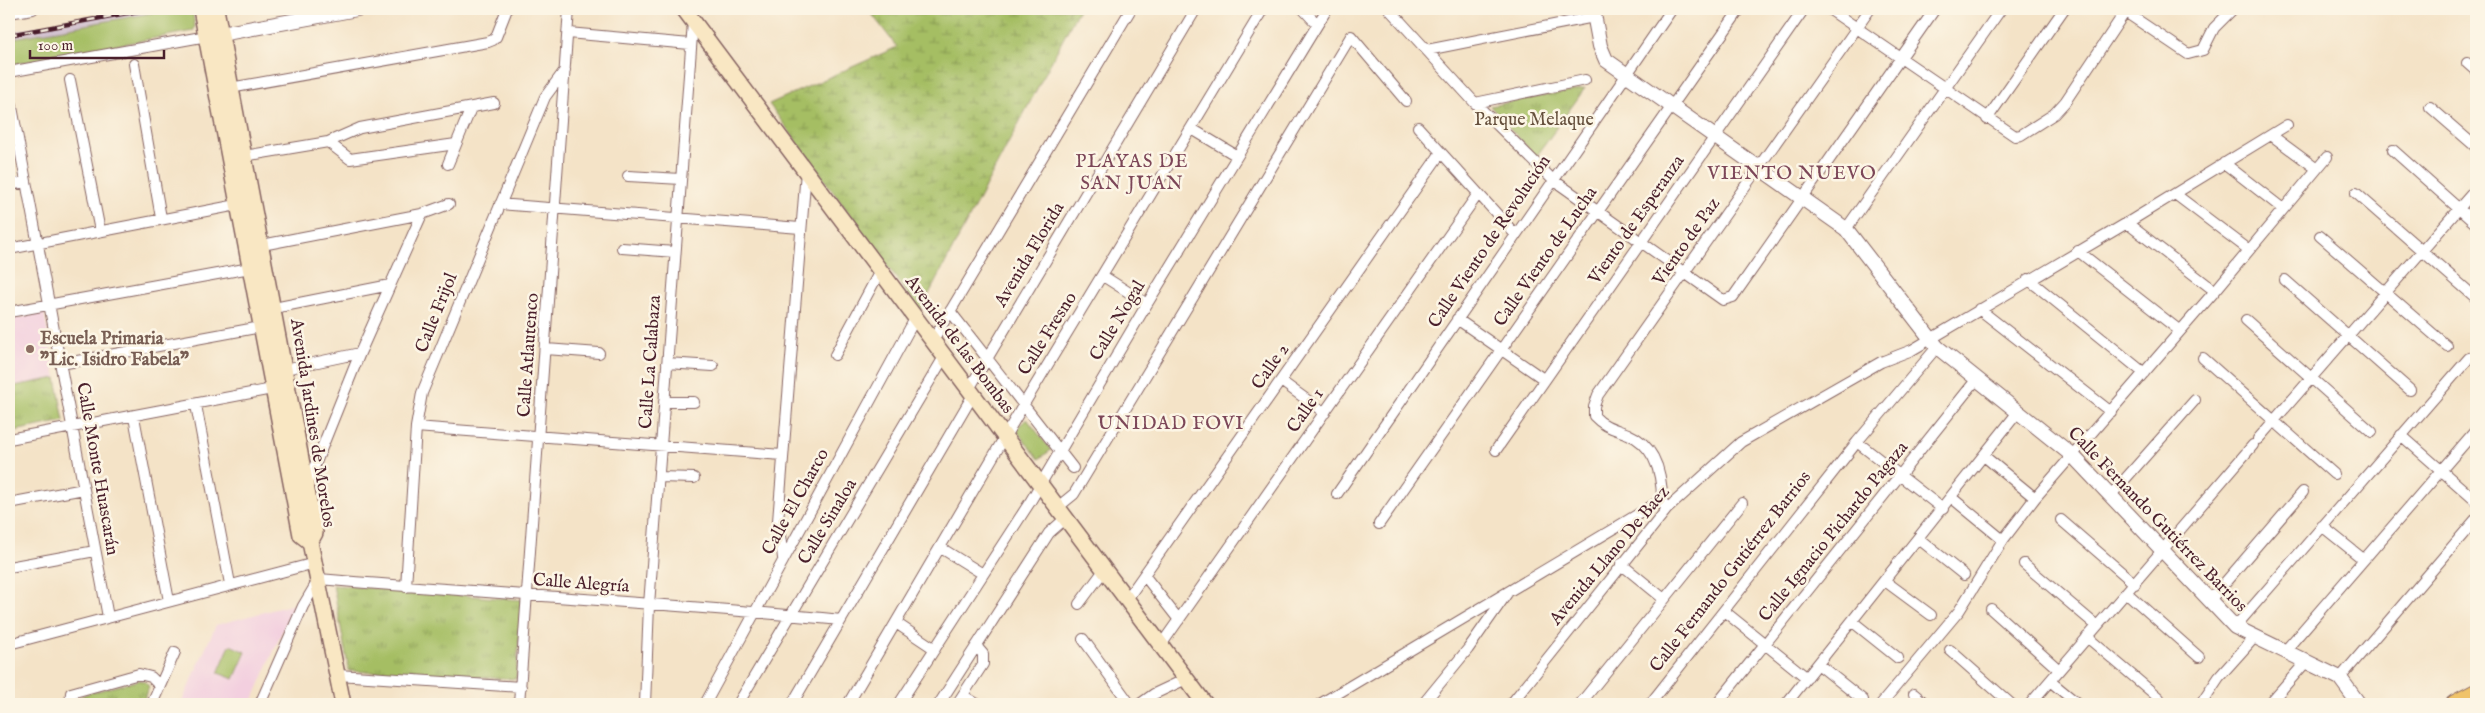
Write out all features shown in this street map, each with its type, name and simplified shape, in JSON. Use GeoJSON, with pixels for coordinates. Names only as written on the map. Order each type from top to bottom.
{"type":"FeatureCollection","features":[{"type":"Feature","properties":{"kind":"highway"},"geometry":{"type":"LineString","coordinates":[[2455,704],[2476,693]]}},
{"type":"Feature","properties":{"kind":"main road","name":"Avenida Jardines de Morelos"},"geometry":{"type":"LineString","coordinates":[[201,9],[214,35],[230,88],[244,156],[315,533],[310,542],[301,535],[237,205],[214,35],[216,9]]}},
{"type":"Feature","properties":{"kind":"main road","name":"Avenida de las Bombas"},"geometry":{"type":"LineString","coordinates":[[684,9],[1205,704]]}},
{"type":"Feature","properties":{"kind":"main road"},"geometry":{"type":"LineString","coordinates":[[256,298],[273,302]]}},
{"type":"Feature","properties":{"kind":"main road"},"geometry":{"type":"LineString","coordinates":[[310,542],[343,704]]}},
{"type":"Feature","properties":{"kind":"street"},"geometry":{"type":"LineString","coordinates":[[9,13],[33,9]]}},
{"type":"Feature","properties":{"kind":"street"},"geometry":{"type":"LineString","coordinates":[[9,72],[357,9]]}},
{"type":"Feature","properties":{"kind":"street"},"geometry":{"type":"LineString","coordinates":[[230,88],[488,42],[496,36],[507,9]]}},
{"type":"Feature","properties":{"kind":"street","name":"Calle Atlautenco"},"geometry":{"type":"LineString","coordinates":[[520,704],[569,9]]}},
{"type":"Feature","properties":{"kind":"street"},"geometry":{"type":"LineString","coordinates":[[933,340],[1131,9]]}},
{"type":"Feature","properties":{"kind":"street","name":"Avenida Florida"},"geometry":{"type":"LineString","coordinates":[[792,704],[971,392],[988,358],[1196,9]]}},
{"type":"Feature","properties":{"kind":"street","name":"Calle Fresno"},"geometry":{"type":"LineString","coordinates":[[848,704],[1006,438],[1024,404],[1263,9]]}},
{"type":"Feature","properties":{"kind":"street"},"geometry":{"type":"LineString","coordinates":[[1303,9],[1317,24]]}},
{"type":"Feature","properties":{"kind":"street","name":"Calle Nogal"},"geometry":{"type":"LineString","coordinates":[[899,704],[1040,484],[1147,304],[1327,9]]}},
{"type":"Feature","properties":{"kind":"street"},"geometry":{"type":"LineString","coordinates":[[1389,9],[1475,103],[1552,179],[1720,299],[1727,300],[1733,297],[1936,9]]}},
{"type":"Feature","properties":{"kind":"street","name":"Calle Viento de Revolución"},"geometry":{"type":"LineString","coordinates":[[1338,494],[1624,74],[1672,9]]}},
{"type":"Feature","properties":{"kind":"street","name":"Calle Viento de Lucha"},"geometry":{"type":"LineString","coordinates":[[1379,524],[1740,9]]}},
{"type":"Feature","properties":{"kind":"street","name":"Viento de Esperanza"},"geometry":{"type":"LineString","coordinates":[[1496,450],[1804,9]]}},
{"type":"Feature","properties":{"kind":"street"},"geometry":{"type":"LineString","coordinates":[[1829,9],[1987,119],[2015,136],[2046,119],[2059,108],[2123,10],[2188,54],[2203,50],[2214,28],[2233,9]]}},
{"type":"Feature","properties":{"kind":"street","name":"Viento de Paz"},"geometry":{"type":"LineString","coordinates":[[1664,505],[1659,465],[1647,448],[1631,435],[1601,424],[1594,416],[1594,406],[1598,395],[1870,9]]}},
{"type":"Feature","properties":{"kind":"street"},"geometry":{"type":"LineString","coordinates":[[1846,229],[1943,88],[2001,9]]}},
{"type":"Feature","properties":{"kind":"street"},"geometry":{"type":"LineString","coordinates":[[1987,119],[2064,9]]}},
{"type":"Feature","properties":{"kind":"street"},"geometry":{"type":"LineString","coordinates":[[1427,50],[1595,11],[1602,54],[1624,74],[1671,108],[1846,229],[1933,343]]}},
{"type":"Feature","properties":{"kind":"street","name":"Calle La Calabaza"},"geometry":{"type":"LineString","coordinates":[[644,704],[658,477],[693,22]]}},
{"type":"Feature","properties":{"kind":"street"},"geometry":{"type":"LineString","coordinates":[[568,33],[690,44]]}},
{"type":"Feature","properties":{"kind":"street"},"geometry":{"type":"LineString","coordinates":[[939,704],[1074,494],[1351,36],[1406,101]]}},
{"type":"Feature","properties":{"kind":"street"},"geometry":{"type":"LineString","coordinates":[[2467,63],[2476,71]]}},
{"type":"Feature","properties":{"kind":"street"},"geometry":{"type":"LineString","coordinates":[[134,64],[161,218]]}},
{"type":"Feature","properties":{"kind":"street","name":"Calle Frijol"},"geometry":{"type":"LineString","coordinates":[[406,587],[416,427],[422,393],[545,97],[565,70]]}},
{"type":"Feature","properties":{"kind":"street"},"geometry":{"type":"LineString","coordinates":[[70,80],[100,231]]}},
{"type":"Feature","properties":{"kind":"street"},"geometry":{"type":"LineString","coordinates":[[1475,103],[1585,80]]}},
{"type":"Feature","properties":{"kind":"street","name":"Calle Monte Huascarán"},"geometry":{"type":"LineString","coordinates":[[9,91],[11,119],[26,182],[50,304],[108,617]]}},
{"type":"Feature","properties":{"kind":"street"},"geometry":{"type":"LineString","coordinates":[[244,156],[328,142],[360,128],[494,103]]}},
{"type":"Feature","properties":{"kind":"street"},"geometry":{"type":"LineString","coordinates":[[2430,107],[2476,147]]}},
{"type":"Feature","properties":{"kind":"street"},"geometry":{"type":"LineString","coordinates":[[448,164],[471,108]]}},
{"type":"Feature","properties":{"kind":"street","name":"Avenida Llano De Baez"},"geometry":{"type":"LineString","coordinates":[[1510,704],[1621,564],[1664,505],[1741,442],[1882,362],[1933,343],[1978,309],[2128,223],[2287,125]]}},
{"type":"Feature","properties":{"kind":"street"},"geometry":{"type":"LineString","coordinates":[[1418,127],[1440,154],[1515,234]]}},
{"type":"Feature","properties":{"kind":"street"},"geometry":{"type":"LineString","coordinates":[[1192,129],[1237,156]]}},
{"type":"Feature","properties":{"kind":"street"},"geometry":{"type":"LineString","coordinates":[[2270,135],[2317,169]]}},
{"type":"Feature","properties":{"kind":"street"},"geometry":{"type":"LineString","coordinates":[[328,142],[350,158],[456,144]]}},
{"type":"Feature","properties":{"kind":"street"},"geometry":{"type":"LineString","coordinates":[[2393,150],[2476,224]]}},
{"type":"Feature","properties":{"kind":"street","name":"Calle 2"},"geometry":{"type":"LineString","coordinates":[[1127,599],[1440,154]]}},
{"type":"Feature","properties":{"kind":"street"},"geometry":{"type":"LineString","coordinates":[[1881,704],[1959,611],[2003,540],[2035,498],[2215,291],[2327,157]]}},
{"type":"Feature","properties":{"kind":"street"},"geometry":{"type":"LineString","coordinates":[[2224,163],[2283,209]]}},
{"type":"Feature","properties":{"kind":"street"},"geometry":{"type":"LineString","coordinates":[[783,558],[778,521],[806,171]]}},
{"type":"Feature","properties":{"kind":"street"},"geometry":{"type":"LineString","coordinates":[[628,176],[681,179]]}},
{"type":"Feature","properties":{"kind":"street"},"geometry":{"type":"LineString","coordinates":[[9,185],[26,182]]}},
{"type":"Feature","properties":{"kind":"street"},"geometry":{"type":"LineString","coordinates":[[2030,704],[2058,669],[2135,584],[2311,377],[2476,189]]}},
{"type":"Feature","properties":{"kind":"street"},"geometry":{"type":"LineString","coordinates":[[2356,193],[2476,298]]}},
{"type":"Feature","properties":{"kind":"street","name":"Calle 1"},"geometry":{"type":"LineString","coordinates":[[1161,645],[1478,194]]}},
{"type":"Feature","properties":{"kind":"street"},"geometry":{"type":"LineString","coordinates":[[2175,194],[2249,250]]}},
{"type":"Feature","properties":{"kind":"street"},"geometry":{"type":"LineString","coordinates":[[262,245],[422,214],[449,204]]}},
{"type":"Feature","properties":{"kind":"street"},"geometry":{"type":"LineString","coordinates":[[500,204],[800,228]]}},
{"type":"Feature","properties":{"kind":"street"},"geometry":{"type":"LineString","coordinates":[[9,249],[161,218],[237,205]]}},
{"type":"Feature","properties":{"kind":"street"},"geometry":{"type":"LineString","coordinates":[[306,489],[360,353],[422,214]]}},
{"type":"Feature","properties":{"kind":"street"},"geometry":{"type":"LineString","coordinates":[[2128,223],[2215,291]]}},
{"type":"Feature","properties":{"kind":"street"},"geometry":{"type":"LineString","coordinates":[[2320,236],[2447,346]]}},
{"type":"Feature","properties":{"kind":"street"},"geometry":{"type":"LineString","coordinates":[[622,248],[675,252]]}},
{"type":"Feature","properties":{"kind":"street"},"geometry":{"type":"LineString","coordinates":[[2078,251],[2180,331]]}},
{"type":"Feature","properties":{"kind":"street"},"geometry":{"type":"LineString","coordinates":[[9,312],[250,268]]}},
{"type":"Feature","properties":{"kind":"street"},"geometry":{"type":"LineString","coordinates":[[835,355],[880,272]]}},
{"type":"Feature","properties":{"kind":"street"},"geometry":{"type":"LineString","coordinates":[[1103,276],[1147,304]]}},
{"type":"Feature","properties":{"kind":"street"},"geometry":{"type":"LineString","coordinates":[[2028,280],[2144,373]]}},
{"type":"Feature","properties":{"kind":"street"},"geometry":{"type":"LineString","coordinates":[[2284,280],[2410,390]]}},
{"type":"Feature","properties":{"kind":"street"},"geometry":{"type":"LineString","coordinates":[[273,302],[390,285]]}},
{"type":"Feature","properties":{"kind":"street"},"geometry":{"type":"LineString","coordinates":[[1978,309],[2111,412]]}},
{"type":"Feature","properties":{"kind":"street","name":"Avenida de las Bombas"},"geometry":{"type":"LineString","coordinates":[[950,310],[1073,468]]}},
{"type":"Feature","properties":{"kind":"street","name":"Calle El Charco"},"geometry":{"type":"LineString","coordinates":[[705,704],[916,317]]}},
{"type":"Feature","properties":{"kind":"street"},"geometry":{"type":"LineString","coordinates":[[1457,319],[1545,380]]}},
{"type":"Feature","properties":{"kind":"street"},"geometry":{"type":"LineString","coordinates":[[2246,320],[2372,432]]}},
{"type":"Feature","properties":{"kind":"street"},"geometry":{"type":"LineString","coordinates":[[61,364],[261,327]]}},
{"type":"Feature","properties":{"kind":"street","name":"Calle Fernando Gutiérrez Barrios"},"geometry":{"type":"LineString","coordinates":[[1650,704],[1858,442],[1933,343],[1976,380],[2073,456],[2164,550],[2234,627],[2305,663],[2340,678]]}},
{"type":"Feature","properties":{"kind":"street"},"geometry":{"type":"LineString","coordinates":[[546,349],[598,353]]}},
{"type":"Feature","properties":{"kind":"street"},"geometry":{"type":"LineString","coordinates":[[285,369],[360,353]]}},
{"type":"Feature","properties":{"kind":"street"},"geometry":{"type":"LineString","coordinates":[[2234,627],[2468,358],[2475,356]]}},
{"type":"Feature","properties":{"kind":"street","name":"Calle Sinaloa"},"geometry":{"type":"LineString","coordinates":[[738,704],[944,357]]}},
{"type":"Feature","properties":{"kind":"street"},"geometry":{"type":"LineString","coordinates":[[2203,358],[2273,422],[2334,474]]}},
{"type":"Feature","properties":{"kind":"street"},"geometry":{"type":"LineString","coordinates":[[667,363],[713,366]]}},
{"type":"Feature","properties":{"kind":"street","name":"Calle Ignacio Pichardo Pagaza"},"geometry":{"type":"LineString","coordinates":[[1717,704],[1976,380]]}},
{"type":"Feature","properties":{"kind":"street"},"geometry":{"type":"LineString","coordinates":[[1281,381],[1324,413]]}},
{"type":"Feature","properties":{"kind":"street"},"geometry":{"type":"LineString","coordinates":[[9,439],[134,417],[272,389]]}},
{"type":"Feature","properties":{"kind":"street"},"geometry":{"type":"LineString","coordinates":[[2111,495],[2195,400]]}},
{"type":"Feature","properties":{"kind":"street"},"geometry":{"type":"LineString","coordinates":[[664,402],[694,402]]}},
{"type":"Feature","properties":{"kind":"street"},"geometry":{"type":"LineString","coordinates":[[196,405],[230,584]]}},
{"type":"Feature","properties":{"kind":"street"},"geometry":{"type":"LineString","coordinates":[[1786,704],[1920,539],[2018,412]]}},
{"type":"Feature","properties":{"kind":"street"},"geometry":{"type":"LineString","coordinates":[[134,417],[169,601]]}},
{"type":"Feature","properties":{"kind":"street"},"geometry":{"type":"LineString","coordinates":[[416,427],[782,455]]}},
{"type":"Feature","properties":{"kind":"street"},"geometry":{"type":"LineString","coordinates":[[2284,652],[2476,430]]}},
{"type":"Feature","properties":{"kind":"street"},"geometry":{"type":"LineString","coordinates":[[2401,435],[2476,501]]}},
{"type":"Feature","properties":{"kind":"street"},"geometry":{"type":"LineString","coordinates":[[1858,442],[1943,509]]}},
{"type":"Feature","properties":{"kind":"street"},"geometry":{"type":"LineString","coordinates":[[1984,456],[2035,498]]}},
{"type":"Feature","properties":{"kind":"street"},"geometry":{"type":"LineString","coordinates":[[658,477],[694,478]]}},
{"type":"Feature","properties":{"kind":"street"},"geometry":{"type":"LineString","coordinates":[[9,503],[84,488]]}},
{"type":"Feature","properties":{"kind":"street"},"geometry":{"type":"LineString","coordinates":[[2210,600],[2303,492]]}},
{"type":"Feature","properties":{"kind":"street"},"geometry":{"type":"LineString","coordinates":[[1952,498],[2003,540]]}},
{"type":"Feature","properties":{"kind":"street"},"geometry":{"type":"LineString","coordinates":[[1580,704],[1742,503]]}},
{"type":"Feature","properties":{"kind":"street"},"geometry":{"type":"LineString","coordinates":[[1320,704],[1510,590],[1664,505]]}},
{"type":"Feature","properties":{"kind":"street"},"geometry":{"type":"LineString","coordinates":[[2359,704],[2340,678],[2476,519]]}},
{"type":"Feature","properties":{"kind":"street"},"geometry":{"type":"LineString","coordinates":[[2061,520],[2135,584]]}},
{"type":"Feature","properties":{"kind":"street"},"geometry":{"type":"LineString","coordinates":[[2322,526],[2363,560]]}},
{"type":"Feature","properties":{"kind":"street"},"geometry":{"type":"LineString","coordinates":[[1920,539],[1964,575]]}},
{"type":"Feature","properties":{"kind":"street"},"geometry":{"type":"LineString","coordinates":[[941,548],[983,574]]}},
{"type":"Feature","properties":{"kind":"street"},"geometry":{"type":"LineString","coordinates":[[9,567],[95,550]]}},
{"type":"Feature","properties":{"kind":"street"},"geometry":{"type":"LineString","coordinates":[[9,644],[230,584],[315,564]]}},
{"type":"Feature","properties":{"kind":"street"},"geometry":{"type":"LineString","coordinates":[[1621,564],[1664,599]]}},
{"type":"Feature","properties":{"kind":"street"},"geometry":{"type":"LineString","coordinates":[[2024,564],[2097,626]]}},
{"type":"Feature","properties":{"kind":"street"},"geometry":{"type":"LineString","coordinates":[[1079,604],[1105,569]]}},
{"type":"Feature","properties":{"kind":"street"},"geometry":{"type":"LineString","coordinates":[[1144,576],[1179,620]]}},
{"type":"Feature","properties":{"kind":"street"},"geometry":{"type":"LineString","coordinates":[[260,704],[303,606],[319,580]]}},
{"type":"Feature","properties":{"kind":"street","name":"Calle Alegría"},"geometry":{"type":"LineString","coordinates":[[319,580],[649,605],[755,611],[841,620]]}},
{"type":"Feature","properties":{"kind":"street"},"geometry":{"type":"LineString","coordinates":[[1885,582],[1931,616]]}},
{"type":"Feature","properties":{"kind":"street"},"geometry":{"type":"LineString","coordinates":[[1424,704],[1468,650],[1510,590]]}},
{"type":"Feature","properties":{"kind":"street"},"geometry":{"type":"LineString","coordinates":[[2127,593],[2199,657]]}},
{"type":"Feature","properties":{"kind":"street"},"geometry":{"type":"LineString","coordinates":[[1991,609],[2058,669]]}},
{"type":"Feature","properties":{"kind":"street"},"geometry":{"type":"LineString","coordinates":[[1724,611],[1807,678]]}},
{"type":"Feature","properties":{"kind":"street"},"geometry":{"type":"LineString","coordinates":[[1853,622],[1898,658]]}},
{"type":"Feature","properties":{"kind":"street"},"geometry":{"type":"LineString","coordinates":[[896,623],[935,649]]}},
{"type":"Feature","properties":{"kind":"street"},"geometry":{"type":"LineString","coordinates":[[2087,637],[2159,698]]}},
{"type":"Feature","properties":{"kind":"street"},"geometry":{"type":"LineString","coordinates":[[2201,704],[2219,676],[2254,638]]}},
{"type":"Feature","properties":{"kind":"street"},"geometry":{"type":"LineString","coordinates":[[1083,639],[1130,704]]}},
{"type":"Feature","properties":{"kind":"street"},"geometry":{"type":"LineString","coordinates":[[976,646],[983,654],[984,659],[960,700],[977,704]]}},
{"type":"Feature","properties":{"kind":"street"},"geometry":{"type":"LineString","coordinates":[[1950,650],[2012,704]]}},
{"type":"Feature","properties":{"kind":"street"},"geometry":{"type":"LineString","coordinates":[[152,704],[175,652]]}},
{"type":"Feature","properties":{"kind":"street"},"geometry":{"type":"LineString","coordinates":[[2269,704],[2305,663]]}},
{"type":"Feature","properties":{"kind":"street"},"geometry":{"type":"LineString","coordinates":[[1818,664],[1863,700]]}},
{"type":"Feature","properties":{"kind":"street"},"geometry":{"type":"LineString","coordinates":[[70,704],[71,693],[140,674],[151,677],[160,686]]}},
{"type":"Feature","properties":{"kind":"street"},"geometry":{"type":"LineString","coordinates":[[338,676],[521,688]]}},
{"type":"Feature","properties":{"kind":"street"},"geometry":{"type":"LineString","coordinates":[[1140,704],[1154,694],[1186,679]]}},
{"type":"Feature","properties":{"kind":"street"},"geometry":{"type":"LineString","coordinates":[[2050,681],[2078,704]]}},
{"type":"Feature","properties":{"kind":"street"},"geometry":{"type":"LineString","coordinates":[[1914,694],[1926,704]]}},
{"type":"Feature","properties":{"kind":"shaded area"},"geometry":{"type":"Polygon","coordinates":[[[134,9],[173,9],[9,39],[9,32],[134,9]]]}},
{"type":"Feature","properties":{"kind":"shaded area","name":"Escuela Primaria \"Lic. Isidro Fabela\""},"geometry":{"type":"Polygon","coordinates":[[[44,313],[56,378],[9,387],[9,320],[44,313]]]}},
{"type":"Feature","properties":{"kind":"shaded area"},"geometry":{"type":"Polygon","coordinates":[[[294,604],[251,704],[181,704],[216,625],[294,604]]]}},
{"type":"Feature","properties":{"kind":"green space"},"geometry":{"type":"Polygon","coordinates":[[[173,9],[192,9],[195,27],[193,31],[9,65],[9,39],[173,9]]]}},
{"type":"Feature","properties":{"kind":"green space"},"geometry":{"type":"Polygon","coordinates":[[[868,9],[1079,9],[920,311],[769,104],[897,47],[868,9]]]}},
{"type":"Feature","properties":{"kind":"green space","name":"Parque Melaque"},"geometry":{"type":"Polygon","coordinates":[[[1585,88],[1536,157],[1490,106],[1585,88]]]}},
{"type":"Feature","properties":{"kind":"green space"},"geometry":{"type":"Polygon","coordinates":[[[56,378],[64,421],[9,432],[9,387],[56,378]]]}},
{"type":"Feature","properties":{"kind":"green space"},"geometry":{"type":"Polygon","coordinates":[[[1027,419],[1051,450],[1039,459],[1015,429],[1027,419]]]}},
{"type":"Feature","properties":{"kind":"green space"},"geometry":{"type":"Polygon","coordinates":[[[333,585],[522,600],[516,679],[349,671],[333,585]]]}},
{"type":"Feature","properties":{"kind":"green space"},"geometry":{"type":"Polygon","coordinates":[[[230,645],[246,652],[234,679],[218,673],[230,645]]]}},
{"type":"Feature","properties":{"kind":"green space"},"geometry":{"type":"Polygon","coordinates":[[[140,680],[146,682],[149,687],[142,704],[77,704],[80,697],[86,694],[140,680]]]}},
{"type":"Feature","properties":{"kind":"railway"},"geometry":{"type":"LineString","coordinates":[[9,35],[149,9]]}},
{"type":"Feature","properties":{"kind":"place","name":"Escuela Primaria \"Lic. Isidro Fabela\""},"geometry":{"type":"Point","coordinates":[30,349]}},
{"type":"Feature","properties":{"kind":"district","name":"PLAYAS DE SAN JUAN"},"geometry":{"type":"Point","coordinates":[1132,173]}},
{"type":"Feature","properties":{"kind":"district","name":"VIENTO NUEVO"},"geometry":{"type":"Point","coordinates":[1792,174]}},
{"type":"Feature","properties":{"kind":"district","name":"UNIDAD FOVI"},"geometry":{"type":"Point","coordinates":[1171,424]}}]}
